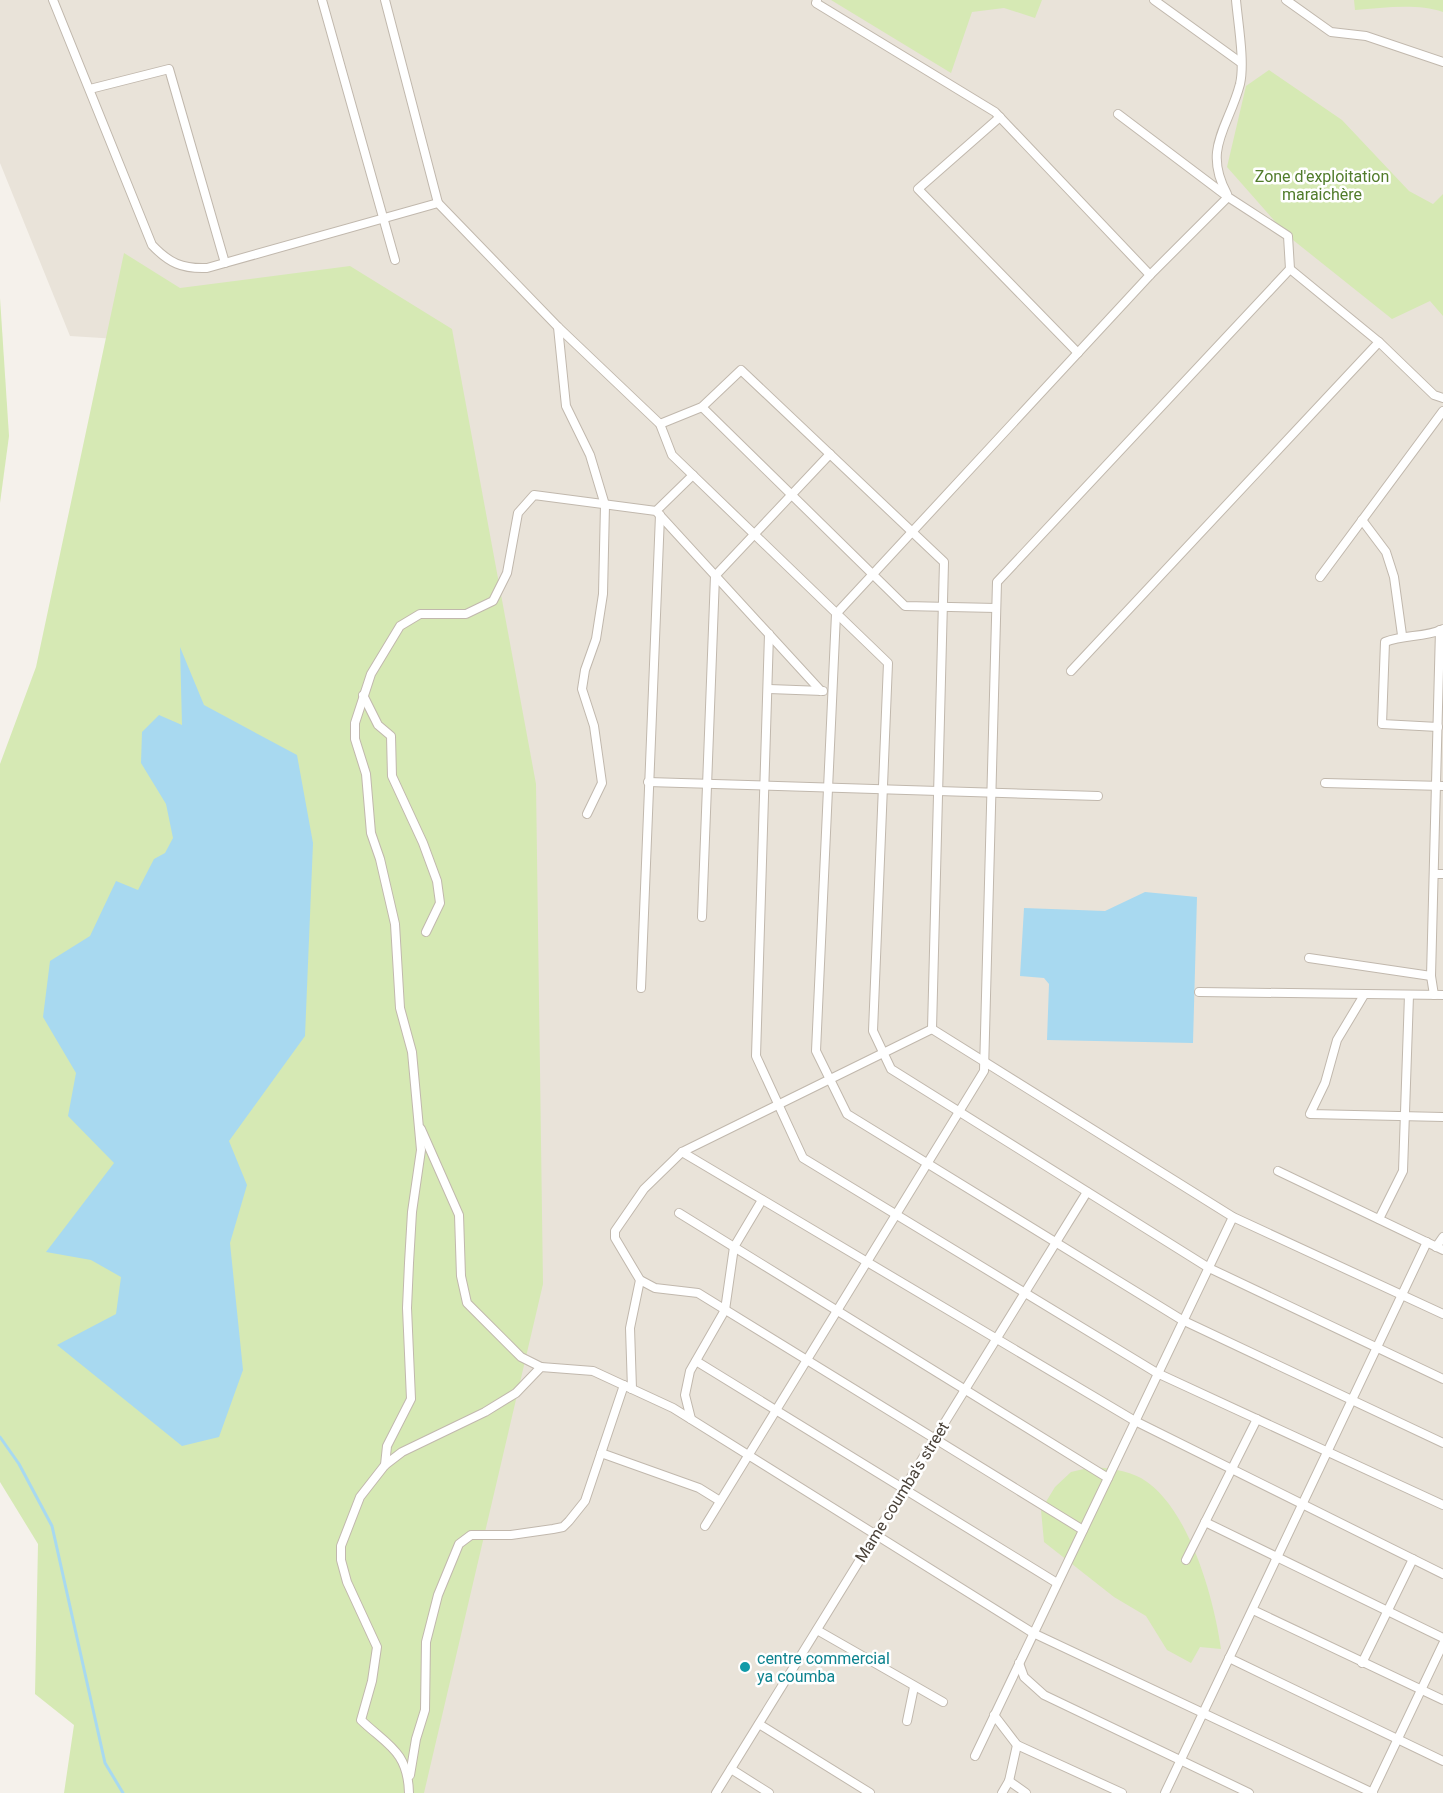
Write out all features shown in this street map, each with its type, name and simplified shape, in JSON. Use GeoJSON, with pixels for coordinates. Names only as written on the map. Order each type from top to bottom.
{"type":"FeatureCollection","features":[{"type":"Feature","properties":{"kind":"street"},"geometry":{"type":"LineString","coordinates":[[53,0],[152,245],[167,261],[178,266],[207,268],[438,203]]}},
{"type":"Feature","properties":{"kind":"street"},"geometry":{"type":"LineString","coordinates":[[322,0],[395,260]]}},
{"type":"Feature","properties":{"kind":"street"},"geometry":{"type":"LineString","coordinates":[[385,0],[438,203],[558,327],[660,424],[672,455],[888,663],[873,1031],[891,1069],[1209,1268],[1443,1379]]}},
{"type":"Feature","properties":{"kind":"street"},"geometry":{"type":"LineString","coordinates":[[818,0],[816,3],[1000,117],[1150,275]]}},
{"type":"Feature","properties":{"kind":"street"},"geometry":{"type":"LineString","coordinates":[[1154,0],[1240,62]]}},
{"type":"Feature","properties":{"kind":"street"},"geometry":{"type":"LineString","coordinates":[[1228,197],[1216,175],[1215,161],[1220,137],[1240,82],[1236,0]]}},
{"type":"Feature","properties":{"kind":"street"},"geometry":{"type":"LineString","coordinates":[[1286,0],[1331,32],[1366,36],[1443,62]]}},
{"type":"Feature","properties":{"kind":"street"},"geometry":{"type":"LineString","coordinates":[[90,89],[169,69],[225,263]]}},
{"type":"Feature","properties":{"kind":"street"},"geometry":{"type":"LineString","coordinates":[[705,1526],[984,1071],[997,582],[1290,269],[1288,236],[1228,197],[1118,114]]}},
{"type":"Feature","properties":{"kind":"street"},"geometry":{"type":"LineString","coordinates":[[1000,117],[918,189],[1078,353]]}},
{"type":"Feature","properties":{"kind":"street"},"geometry":{"type":"LineString","coordinates":[[1228,197],[1150,275],[836,614],[816,1051],[847,1114],[1182,1320],[1443,1443]]}},
{"type":"Feature","properties":{"kind":"street"},"geometry":{"type":"LineString","coordinates":[[1290,269],[1379,342],[1434,395],[1443,398]]}},
{"type":"Feature","properties":{"kind":"street"},"geometry":{"type":"LineString","coordinates":[[558,327],[566,406],[590,455],[605,505],[603,594],[596,639],[585,670],[582,689],[594,726],[602,783],[587,814]]}},
{"type":"Feature","properties":{"kind":"street"},"geometry":{"type":"LineString","coordinates":[[1071,671],[1379,342]]}},
{"type":"Feature","properties":{"kind":"street"},"geometry":{"type":"LineString","coordinates":[[660,424],[702,407],[741,370],[944,562],[932,1029]]}},
{"type":"Feature","properties":{"kind":"street"},"geometry":{"type":"LineString","coordinates":[[702,407],[905,606],[996,608]]}},
{"type":"Feature","properties":{"kind":"street"},"geometry":{"type":"LineString","coordinates":[[1320,577],[1443,411]]}},
{"type":"Feature","properties":{"kind":"street"},"geometry":{"type":"LineString","coordinates":[[702,916],[715,576],[830,454]]}},
{"type":"Feature","properties":{"kind":"street"},"geometry":{"type":"LineString","coordinates":[[640,988],[658,513],[693,475]]}},
{"type":"Feature","properties":{"kind":"street"},"geometry":{"type":"LineString","coordinates":[[385,1465],[387,1446],[411,1399],[407,1308],[412,1212],[421,1158],[412,1052],[400,1008],[394,924],[380,859],[371,833],[366,774],[355,739],[355,723],[363,696],[391,638],[406,621],[425,613],[466,614],[493,601],[507,573],[518,513],[534,495],[658,513],[821,691]]}},
{"type":"Feature","properties":{"kind":"street"},"geometry":{"type":"LineString","coordinates":[[1362,520],[1386,552],[1394,577],[1402,635]]}},
{"type":"Feature","properties":{"kind":"street"},"geometry":{"type":"LineString","coordinates":[[1199,992],[1438,995],[1431,976],[1438,874],[1440,786],[1438,728],[1442,629],[1425,636],[1402,635],[1385,642],[1382,724],[1438,728]]}},
{"type":"Feature","properties":{"kind":"street"},"geometry":{"type":"LineString","coordinates":[[769,634],[756,1056],[803,1158],[1157,1373],[1443,1505]]}},
{"type":"Feature","properties":{"kind":"street"},"geometry":{"type":"LineString","coordinates":[[769,689],[833,692]]}},
{"type":"Feature","properties":{"kind":"street"},"geometry":{"type":"LineString","coordinates":[[363,696],[378,725],[391,736],[392,776],[423,843],[437,881],[440,903],[426,932]]}},
{"type":"Feature","properties":{"kind":"street"},"geometry":{"type":"LineString","coordinates":[[648,782],[1098,796]]}},
{"type":"Feature","properties":{"kind":"street"},"geometry":{"type":"LineString","coordinates":[[1325,783],[1440,786]]}},
{"type":"Feature","properties":{"kind":"street"},"geometry":{"type":"LineString","coordinates":[[1309,958],[1431,976]]}},
{"type":"Feature","properties":{"kind":"street"},"geometry":{"type":"LineString","coordinates":[[1364,995],[1338,1040],[1325,1083],[1310,1114],[1443,1117]]}},
{"type":"Feature","properties":{"kind":"street"},"geometry":{"type":"LineString","coordinates":[[1379,1219],[1403,1171],[1409,995]]}},
{"type":"Feature","properties":{"kind":"street"},"geometry":{"type":"LineString","coordinates":[[409,1793],[416,1739],[425,1710],[426,1642],[438,1595],[459,1544],[464,1538],[479,1534],[511,1535],[562,1527],[585,1501],[601,1452],[628,1387],[630,1328],[640,1280],[633,1265],[618,1244],[615,1231],[644,1189],[682,1152],[932,1029]]}},
{"type":"Feature","properties":{"kind":"street"},"geometry":{"type":"LineString","coordinates":[[932,1029],[1233,1217],[1443,1314]]}},
{"type":"Feature","properties":{"kind":"street"},"geometry":{"type":"LineString","coordinates":[[418,1123],[459,1215],[461,1276],[467,1303],[521,1357],[540,1367],[588,1370],[628,1387],[691,1419],[877,1533],[1033,1633],[1372,1793],[1443,1644]]}},
{"type":"Feature","properties":{"kind":"street"},"geometry":{"type":"LineString","coordinates":[[682,1152],[1135,1421],[1302,1506],[1443,1574]]}},
{"type":"Feature","properties":{"kind":"street"},"geometry":{"type":"LineString","coordinates":[[1278,1171],[1440,1248],[1443,1237]]}},
{"type":"Feature","properties":{"kind":"street","name":"Mame coumba's street"},"geometry":{"type":"LineString","coordinates":[[716,1793],[1088,1192]]}},
{"type":"Feature","properties":{"kind":"street"},"geometry":{"type":"LineString","coordinates":[[691,1419],[684,1395],[690,1371],[725,1310],[734,1247],[762,1200]]}},
{"type":"Feature","properties":{"kind":"street"},"geometry":{"type":"LineString","coordinates":[[679,1213],[1108,1478]]}},
{"type":"Feature","properties":{"kind":"street"},"geometry":{"type":"LineString","coordinates":[[975,1756],[1233,1217]]}},
{"type":"Feature","properties":{"kind":"street"},"geometry":{"type":"LineString","coordinates":[[1165,1793],[1427,1242]]}},
{"type":"Feature","properties":{"kind":"street"},"geometry":{"type":"LineString","coordinates":[[640,1280],[655,1288],[692,1291],[1083,1530]]}},
{"type":"Feature","properties":{"kind":"street"},"geometry":{"type":"LineString","coordinates":[[696,1361],[1057,1583]]}},
{"type":"Feature","properties":{"kind":"street"},"geometry":{"type":"LineString","coordinates":[[409,1781],[406,1769],[395,1748],[361,1720],[372,1681],[377,1647],[347,1582],[341,1560],[342,1544],[360,1497],[385,1465],[416,1444],[464,1423],[509,1398],[540,1367]]}},
{"type":"Feature","properties":{"kind":"street"},"geometry":{"type":"LineString","coordinates":[[1186,1560],[1257,1419]]}},
{"type":"Feature","properties":{"kind":"street"},"geometry":{"type":"LineString","coordinates":[[601,1452],[699,1488],[720,1501]]}},
{"type":"Feature","properties":{"kind":"street"},"geometry":{"type":"LineString","coordinates":[[1205,1522],[1443,1638]]}},
{"type":"Feature","properties":{"kind":"street"},"geometry":{"type":"LineString","coordinates":[[1362,1663],[1413,1559]]}},
{"type":"Feature","properties":{"kind":"street"},"geometry":{"type":"LineString","coordinates":[[1252,1610],[1443,1700]]}},
{"type":"Feature","properties":{"kind":"street"},"geometry":{"type":"LineString","coordinates":[[817,1630],[943,1702]]}},
{"type":"Feature","properties":{"kind":"street"},"geometry":{"type":"LineString","coordinates":[[1229,1658],[1443,1761]]}},
{"type":"Feature","properties":{"kind":"street"},"geometry":{"type":"LineString","coordinates":[[1019,1663],[1024,1677],[1044,1695],[1250,1793]]}},
{"type":"Feature","properties":{"kind":"street"},"geometry":{"type":"LineString","coordinates":[[907,1721],[914,1687]]}},
{"type":"Feature","properties":{"kind":"street"},"geometry":{"type":"LineString","coordinates":[[994,1715],[1017,1745],[1122,1793]]}},
{"type":"Feature","properties":{"kind":"street"},"geometry":{"type":"LineString","coordinates":[[759,1724],[870,1793]]}},
{"type":"Feature","properties":{"kind":"street"},"geometry":{"type":"LineString","coordinates":[[1002,1793],[1009,1781],[1017,1745]]}},
{"type":"Feature","properties":{"kind":"street"},"geometry":{"type":"LineString","coordinates":[[731,1769],[769,1793]]}},
{"type":"Feature","properties":{"kind":"street"},"geometry":{"type":"LineString","coordinates":[[1009,1781],[1026,1793]]}},
{"type":"Feature","properties":{"kind":"shaded area"},"geometry":{"type":"Polygon","coordinates":[[[0,0],[1443,0],[1443,1793],[231,1793],[370,355],[70,336],[0,163],[0,0]]]}},
{"type":"Feature","properties":{"kind":"green space"},"geometry":{"type":"Polygon","coordinates":[[[831,0],[1042,0],[1035,18],[1004,8],[972,12],[951,73],[831,0]]]}},
{"type":"Feature","properties":{"kind":"green space"},"geometry":{"type":"Polygon","coordinates":[[[1354,0],[1443,0],[1443,12],[1411,7],[1355,10],[1354,0]]]}},
{"type":"Feature","properties":{"kind":"green space","name":"Zone d'exploitation maraichère"},"geometry":{"type":"Polygon","coordinates":[[[1269,70],[1342,120],[1409,191],[1433,204],[1443,194],[1443,316],[1430,301],[1392,319],[1288,236],[1227,167],[1246,86],[1269,70]]]}},
{"type":"Feature","properties":{"kind":"green space"},"geometry":{"type":"Polygon","coordinates":[[[124,253],[180,288],[350,266],[452,329],[536,784],[543,1284],[424,1793],[64,1793],[74,1725],[35,1694],[38,1544],[0,1482],[0,764],[36,667],[124,253]]]}},
{"type":"Feature","properties":{"kind":"green space"},"geometry":{"type":"Polygon","coordinates":[[[0,298],[9,436],[0,503],[0,298]]]}},
{"type":"Feature","properties":{"kind":"green space"},"geometry":{"type":"Polygon","coordinates":[[[1092,1467],[1117,1470],[1141,1478],[1158,1491],[1172,1509],[1185,1530],[1205,1579],[1221,1649],[1200,1647],[1191,1663],[1167,1650],[1146,1616],[1114,1597],[1044,1542],[1041,1510],[1055,1487],[1071,1472],[1092,1467]]]}},
{"type":"Feature","properties":{"kind":"water"},"geometry":{"type":"Polygon","coordinates":[[[180,647],[204,705],[297,755],[313,843],[305,1036],[229,1141],[247,1185],[230,1243],[243,1370],[219,1437],[182,1446],[57,1345],[116,1314],[121,1277],[91,1260],[46,1252],[114,1163],[68,1116],[76,1073],[43,1017],[50,961],[90,936],[116,881],[138,890],[154,859],[165,853],[173,838],[166,804],[141,763],[142,732],[159,715],[182,725],[180,647]]]}},
{"type":"Feature","properties":{"kind":"water"},"geometry":{"type":"Polygon","coordinates":[[[1145,892],[1197,897],[1193,1043],[1047,1040],[1049,984],[1044,978],[1020,976],[1024,908],[1105,911],[1145,892]]]}},
{"type":"Feature","properties":{"kind":"waterway"},"geometry":{"type":"LineString","coordinates":[[0,1437],[19,1464],[52,1526],[105,1763],[123,1793]]}},
{"type":"Feature","properties":{"kind":"place","name":"centre commercial ya coumba"},"geometry":{"type":"Point","coordinates":[745,1667]}}]}
